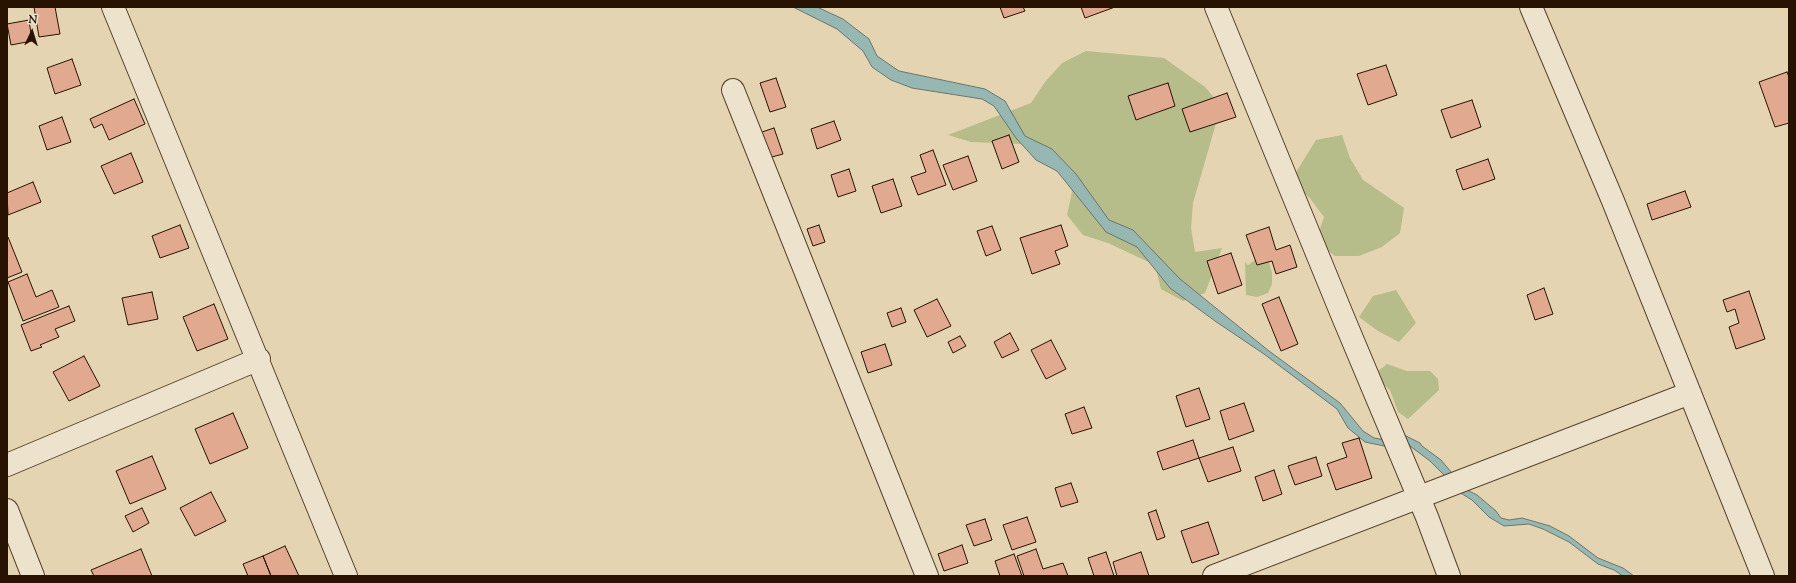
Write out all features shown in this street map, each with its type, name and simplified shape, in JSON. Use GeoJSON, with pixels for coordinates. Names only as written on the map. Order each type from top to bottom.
{"type":"FeatureCollection","features":[{"type":"Feature","properties":{"kind":"street"},"geometry":{"type":"LineString","coordinates":[[113,7],[259,359],[346,576]]}},
{"type":"Feature","properties":{"kind":"street"},"geometry":{"type":"LineString","coordinates":[[1216,7],[1418,497],[1449,576]]}},
{"type":"Feature","properties":{"kind":"street"},"geometry":{"type":"LineString","coordinates":[[1531,7],[1613,201],[1763,576]]}},
{"type":"Feature","properties":{"kind":"street"},"geometry":{"type":"LineString","coordinates":[[733,90],[927,576]]}},
{"type":"Feature","properties":{"kind":"street"},"geometry":{"type":"LineString","coordinates":[[7,465],[259,359]]}},
{"type":"Feature","properties":{"kind":"street"},"geometry":{"type":"LineString","coordinates":[[1214,576],[1690,393]]}},
{"type":"Feature","properties":{"kind":"street"},"geometry":{"type":"LineString","coordinates":[[7,510],[33,576]]}},
{"type":"Feature","properties":{"kind":"green space"},"geometry":{"type":"Polygon","coordinates":[[[1086,51],[1164,58],[1205,87],[1221,106],[1193,203],[1191,228],[1195,252],[1222,248],[1205,293],[1183,301],[1161,289],[1155,265],[1108,243],[1083,235],[1067,215],[1072,192],[1065,168],[1045,154],[1021,144],[971,142],[948,135],[1031,103],[1045,82],[1062,63],[1086,51]]]}},
{"type":"Feature","properties":{"kind":"green space"},"geometry":{"type":"Polygon","coordinates":[[[1342,135],[1350,158],[1363,180],[1404,208],[1400,233],[1382,247],[1359,256],[1335,256],[1316,241],[1324,217],[1309,197],[1290,182],[1316,140],[1342,135]]]}},
{"type":"Feature","properties":{"kind":"green space"},"geometry":{"type":"Polygon","coordinates":[[[1258,258],[1269,262],[1272,273],[1272,284],[1268,293],[1257,297],[1246,295],[1245,262],[1248,265],[1258,258]]]}},
{"type":"Feature","properties":{"kind":"green space"},"geometry":{"type":"Polygon","coordinates":[[[1396,290],[1416,323],[1399,342],[1378,331],[1359,317],[1373,296],[1396,290]]]}},
{"type":"Feature","properties":{"kind":"green space"},"geometry":{"type":"Polygon","coordinates":[[[1387,364],[1407,371],[1430,371],[1438,379],[1439,390],[1408,419],[1398,412],[1390,390],[1381,382],[1378,371],[1387,364]]]}},
{"type":"Feature","properties":{"kind":"water"},"geometry":{"type":"Polygon","coordinates":[[[793,7],[817,7],[843,19],[869,39],[877,56],[899,71],[985,89],[1005,101],[1025,136],[1052,149],[1076,174],[1109,220],[1133,230],[1180,279],[1269,351],[1340,403],[1363,431],[1374,438],[1386,440],[1389,447],[1365,442],[1348,428],[1337,409],[1264,354],[1170,288],[1137,247],[1106,232],[1057,171],[1036,160],[1016,138],[994,106],[982,99],[912,88],[891,80],[872,67],[863,51],[837,29],[793,7]]]}},
{"type":"Feature","properties":{"kind":"water"},"geometry":{"type":"Polygon","coordinates":[[[1406,436],[1420,443],[1441,460],[1457,479],[1450,481],[1430,461],[1398,437],[1406,436]]]}},
{"type":"Feature","properties":{"kind":"water"},"geometry":{"type":"Polygon","coordinates":[[[1467,490],[1477,495],[1496,511],[1501,518],[1509,520],[1522,518],[1550,526],[1569,536],[1598,558],[1623,568],[1634,576],[1623,576],[1614,570],[1598,564],[1569,542],[1543,529],[1529,524],[1504,526],[1489,517],[1472,500],[1459,492],[1467,490]]]}},
{"type":"Feature","properties":{"kind":"building"},"geometry":{"type":"Polygon","coordinates":[[[34,7],[55,7],[60,34],[39,37],[34,7]]]}},
{"type":"Feature","properties":{"kind":"building"},"geometry":{"type":"Polygon","coordinates":[[[1000,7],[1023,7],[1025,11],[1004,18],[1000,7]]]}},
{"type":"Feature","properties":{"kind":"building"},"geometry":{"type":"Polygon","coordinates":[[[1081,7],[1115,7],[1085,18],[1081,7]]]}},
{"type":"Feature","properties":{"kind":"building"},"geometry":{"type":"Polygon","coordinates":[[[29,20],[32,41],[11,45],[7,24],[29,20]]]}},
{"type":"Feature","properties":{"kind":"building"},"geometry":{"type":"Polygon","coordinates":[[[72,59],[81,85],[55,94],[47,68],[72,59]]]}},
{"type":"Feature","properties":{"kind":"building"},"geometry":{"type":"Polygon","coordinates":[[[1386,65],[1397,95],[1368,105],[1357,74],[1386,65]]]}},
{"type":"Feature","properties":{"kind":"building"},"geometry":{"type":"Polygon","coordinates":[[[1787,72],[1789,77],[1789,123],[1775,127],[1759,82],[1787,72]]]}},
{"type":"Feature","properties":{"kind":"building"},"geometry":{"type":"Polygon","coordinates":[[[776,78],[786,107],[770,112],[760,83],[776,78]]]}},
{"type":"Feature","properties":{"kind":"building"},"geometry":{"type":"Polygon","coordinates":[[[1168,83],[1175,106],[1136,120],[1128,96],[1168,83]]]}},
{"type":"Feature","properties":{"kind":"building"},"geometry":{"type":"Polygon","coordinates":[[[1227,93],[1236,117],[1190,132],[1182,109],[1227,93]]]}},
{"type":"Feature","properties":{"kind":"building"},"geometry":{"type":"Polygon","coordinates":[[[134,99],[145,124],[109,140],[102,124],[94,128],[90,119],[134,99]]]}},
{"type":"Feature","properties":{"kind":"building"},"geometry":{"type":"Polygon","coordinates":[[[1472,100],[1481,127],[1451,138],[1441,110],[1472,100]]]}},
{"type":"Feature","properties":{"kind":"building"},"geometry":{"type":"Polygon","coordinates":[[[62,117],[71,142],[47,150],[39,126],[62,117]]]}},
{"type":"Feature","properties":{"kind":"building"},"geometry":{"type":"Polygon","coordinates":[[[834,121],[841,140],[817,149],[811,129],[834,121]]]}},
{"type":"Feature","properties":{"kind":"building"},"geometry":{"type":"Polygon","coordinates":[[[774,128],[783,154],[768,158],[759,133],[774,128]]]}},
{"type":"Feature","properties":{"kind":"building"},"geometry":{"type":"Polygon","coordinates":[[[1009,135],[1019,162],[1002,169],[992,141],[1009,135]]]}},
{"type":"Feature","properties":{"kind":"building"},"geometry":{"type":"Polygon","coordinates":[[[933,150],[946,185],[918,195],[911,177],[926,172],[920,155],[933,150]]]}},
{"type":"Feature","properties":{"kind":"building"},"geometry":{"type":"Polygon","coordinates":[[[131,153],[143,182],[114,194],[101,166],[131,153]]]}},
{"type":"Feature","properties":{"kind":"building"},"geometry":{"type":"Polygon","coordinates":[[[968,156],[977,181],[953,190],[943,165],[968,156]]]}},
{"type":"Feature","properties":{"kind":"building"},"geometry":{"type":"Polygon","coordinates":[[[1488,159],[1495,179],[1463,190],[1456,170],[1488,159]]]}},
{"type":"Feature","properties":{"kind":"building"},"geometry":{"type":"Polygon","coordinates":[[[849,169],[856,191],[838,197],[831,175],[849,169]]]}},
{"type":"Feature","properties":{"kind":"building"},"geometry":{"type":"Polygon","coordinates":[[[893,179],[902,206],[881,213],[872,186],[893,179]]]}},
{"type":"Feature","properties":{"kind":"building"},"geometry":{"type":"Polygon","coordinates":[[[33,182],[41,202],[8,215],[7,193],[33,182]]]}},
{"type":"Feature","properties":{"kind":"building"},"geometry":{"type":"Polygon","coordinates":[[[1685,191],[1691,207],[1652,220],[1647,204],[1685,191]]]}},
{"type":"Feature","properties":{"kind":"building"},"geometry":{"type":"Polygon","coordinates":[[[180,225],[189,248],[160,258],[152,236],[180,225]]]}},
{"type":"Feature","properties":{"kind":"building"},"geometry":{"type":"Polygon","coordinates":[[[819,225],[825,242],[813,246],[807,229],[819,225]]]}},
{"type":"Feature","properties":{"kind":"building"},"geometry":{"type":"Polygon","coordinates":[[[1061,225],[1068,246],[1055,251],[1060,264],[1032,274],[1020,238],[1061,225]]]}},
{"type":"Feature","properties":{"kind":"building"},"geometry":{"type":"Polygon","coordinates":[[[992,226],[1001,250],[986,256],[977,231],[992,226]]]}},
{"type":"Feature","properties":{"kind":"building"},"geometry":{"type":"Polygon","coordinates":[[[1269,227],[1276,250],[1290,245],[1297,267],[1276,274],[1272,261],[1257,265],[1246,235],[1269,227]]]}},
{"type":"Feature","properties":{"kind":"building"},"geometry":{"type":"Polygon","coordinates":[[[7,237],[22,272],[7,278],[7,237]]]}},
{"type":"Feature","properties":{"kind":"building"},"geometry":{"type":"Polygon","coordinates":[[[1231,253],[1242,285],[1218,294],[1207,261],[1231,253]]]}},
{"type":"Feature","properties":{"kind":"building"},"geometry":{"type":"Polygon","coordinates":[[[27,274],[36,297],[52,290],[59,307],[23,321],[8,282],[27,274]]]}},
{"type":"Feature","properties":{"kind":"building"},"geometry":{"type":"Polygon","coordinates":[[[1544,288],[1553,314],[1535,320],[1527,295],[1544,288]]]}},
{"type":"Feature","properties":{"kind":"building"},"geometry":{"type":"Polygon","coordinates":[[[1749,291],[1765,339],[1736,349],[1729,327],[1739,323],[1735,309],[1727,312],[1723,300],[1749,291]]]}},
{"type":"Feature","properties":{"kind":"building"},"geometry":{"type":"Polygon","coordinates":[[[152,292],[158,319],[128,325],[122,298],[152,292]]]}},
{"type":"Feature","properties":{"kind":"building"},"geometry":{"type":"Polygon","coordinates":[[[1279,297],[1298,344],[1281,351],[1262,304],[1279,297]]]}},
{"type":"Feature","properties":{"kind":"building"},"geometry":{"type":"Polygon","coordinates":[[[937,299],[951,326],[927,337],[914,310],[937,299]]]}},
{"type":"Feature","properties":{"kind":"building"},"geometry":{"type":"Polygon","coordinates":[[[214,304],[228,339],[197,351],[183,317],[214,304]]]}},
{"type":"Feature","properties":{"kind":"building"},"geometry":{"type":"Polygon","coordinates":[[[69,306],[75,321],[55,329],[59,337],[40,345],[42,347],[31,351],[21,325],[69,306]]]}},
{"type":"Feature","properties":{"kind":"building"},"geometry":{"type":"Polygon","coordinates":[[[901,308],[906,322],[892,327],[887,313],[901,308]]]}},
{"type":"Feature","properties":{"kind":"building"},"geometry":{"type":"Polygon","coordinates":[[[1010,333],[1019,350],[1002,358],[994,342],[1010,333]]]}},
{"type":"Feature","properties":{"kind":"building"},"geometry":{"type":"Polygon","coordinates":[[[960,336],[966,346],[953,353],[948,342],[960,336]]]}},
{"type":"Feature","properties":{"kind":"building"},"geometry":{"type":"Polygon","coordinates":[[[1051,340],[1066,369],[1046,379],[1031,350],[1051,340]]]}},
{"type":"Feature","properties":{"kind":"building"},"geometry":{"type":"Polygon","coordinates":[[[885,344],[892,365],[868,373],[861,352],[885,344]]]}},
{"type":"Feature","properties":{"kind":"building"},"geometry":{"type":"Polygon","coordinates":[[[84,356],[100,386],[69,401],[53,372],[84,356]]]}},
{"type":"Feature","properties":{"kind":"building"},"geometry":{"type":"Polygon","coordinates":[[[1199,388],[1210,419],[1186,427],[1176,396],[1199,388]]]}},
{"type":"Feature","properties":{"kind":"building"},"geometry":{"type":"Polygon","coordinates":[[[1244,403],[1254,431],[1229,440],[1220,411],[1244,403]]]}},
{"type":"Feature","properties":{"kind":"building"},"geometry":{"type":"Polygon","coordinates":[[[1084,407],[1092,428],[1072,434],[1065,414],[1084,407]]]}},
{"type":"Feature","properties":{"kind":"building"},"geometry":{"type":"Polygon","coordinates":[[[233,413],[248,448],[210,464],[195,429],[233,413]]]}},
{"type":"Feature","properties":{"kind":"building"},"geometry":{"type":"Polygon","coordinates":[[[1359,438],[1372,478],[1336,490],[1327,464],[1347,457],[1342,443],[1359,438]]]}},
{"type":"Feature","properties":{"kind":"building"},"geometry":{"type":"Polygon","coordinates":[[[1193,440],[1199,458],[1163,470],[1157,452],[1193,440]]]}},
{"type":"Feature","properties":{"kind":"building"},"geometry":{"type":"Polygon","coordinates":[[[1233,447],[1241,471],[1208,482],[1199,458],[1233,447]]]}},
{"type":"Feature","properties":{"kind":"building"},"geometry":{"type":"Polygon","coordinates":[[[152,456],[166,489],[130,504],[116,471],[152,456]]]}},
{"type":"Feature","properties":{"kind":"building"},"geometry":{"type":"Polygon","coordinates":[[[1316,457],[1322,476],[1295,485],[1288,466],[1316,457]]]}},
{"type":"Feature","properties":{"kind":"building"},"geometry":{"type":"Polygon","coordinates":[[[1274,470],[1282,494],[1263,501],[1255,477],[1274,470]]]}},
{"type":"Feature","properties":{"kind":"building"},"geometry":{"type":"Polygon","coordinates":[[[1071,483],[1078,502],[1061,507],[1055,488],[1071,483]]]}},
{"type":"Feature","properties":{"kind":"building"},"geometry":{"type":"Polygon","coordinates":[[[211,492],[226,521],[195,536],[180,508],[211,492]]]}},
{"type":"Feature","properties":{"kind":"building"},"geometry":{"type":"Polygon","coordinates":[[[142,508],[149,523],[133,532],[125,516],[142,508]]]}},
{"type":"Feature","properties":{"kind":"building"},"geometry":{"type":"Polygon","coordinates":[[[1156,510],[1165,537],[1157,540],[1148,513],[1156,510]]]}},
{"type":"Feature","properties":{"kind":"building"},"geometry":{"type":"Polygon","coordinates":[[[1027,517],[1036,542],[1012,550],[1003,525],[1027,517]]]}},
{"type":"Feature","properties":{"kind":"building"},"geometry":{"type":"Polygon","coordinates":[[[985,519],[992,540],[974,546],[966,525],[985,519]]]}},
{"type":"Feature","properties":{"kind":"building"},"geometry":{"type":"Polygon","coordinates":[[[1208,522],[1219,554],[1192,563],[1181,531],[1208,522]]]}},
{"type":"Feature","properties":{"kind":"building"},"geometry":{"type":"Polygon","coordinates":[[[962,545],[968,563],[944,571],[938,554],[962,545]]]}},
{"type":"Feature","properties":{"kind":"building"},"geometry":{"type":"Polygon","coordinates":[[[285,546],[299,576],[271,576],[263,556],[285,546]]]}},
{"type":"Feature","properties":{"kind":"building"},"geometry":{"type":"Polygon","coordinates":[[[141,549],[152,576],[94,576],[91,570],[141,549]]]}},
{"type":"Feature","properties":{"kind":"building"},"geometry":{"type":"Polygon","coordinates":[[[1036,549],[1043,569],[1063,563],[1068,576],[1024,576],[1017,556],[1036,549]]]}},
{"type":"Feature","properties":{"kind":"building"},"geometry":{"type":"Polygon","coordinates":[[[1106,552],[1114,576],[1094,576],[1088,558],[1106,552]]]}},
{"type":"Feature","properties":{"kind":"building"},"geometry":{"type":"Polygon","coordinates":[[[1141,552],[1149,576],[1117,576],[1113,562],[1141,552]]]}},
{"type":"Feature","properties":{"kind":"building"},"geometry":{"type":"Polygon","coordinates":[[[1014,554],[1022,576],[1000,576],[995,561],[1014,554]]]}},
{"type":"Feature","properties":{"kind":"building"},"geometry":{"type":"Polygon","coordinates":[[[263,556],[271,576],[248,576],[243,564],[263,556]]]}}]}
